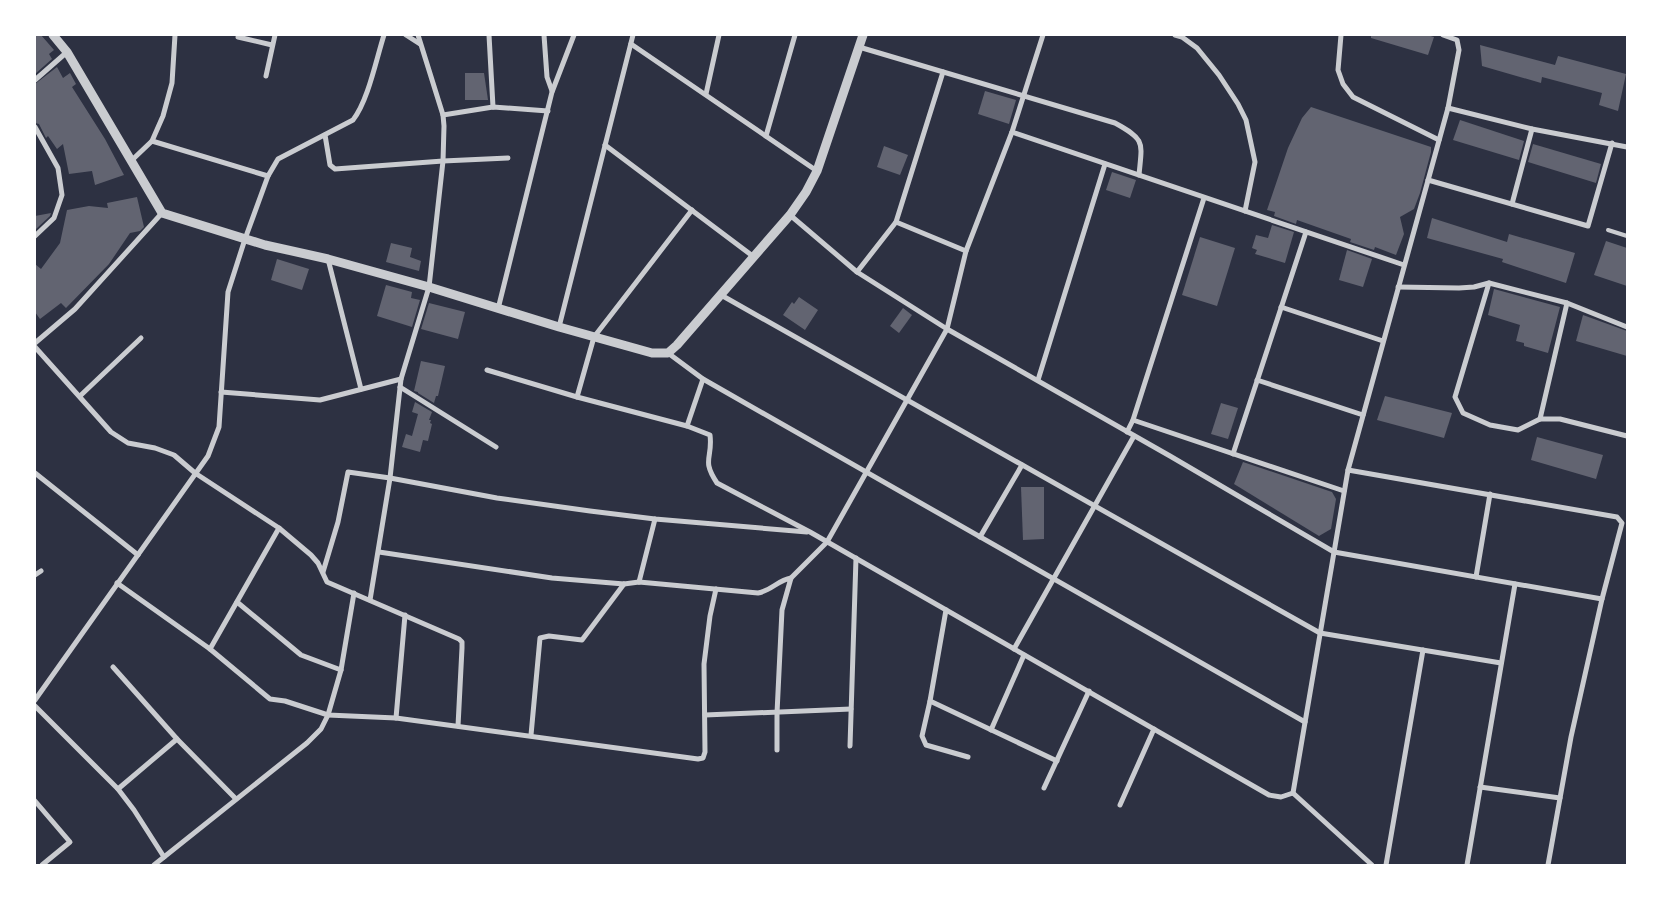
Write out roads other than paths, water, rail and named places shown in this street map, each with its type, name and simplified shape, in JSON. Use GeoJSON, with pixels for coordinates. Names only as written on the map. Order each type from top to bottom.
{"type":"FeatureCollection","features":[{"type":"Feature","properties":{"kind":"street"},"geometry":{"type":"LineString","coordinates":[[52,35],[66,52],[162,213],[245,239],[328,259],[429,287],[594,337],[652,352],[668,353],[703,378],[1305,722]]}},
{"type":"Feature","properties":{"kind":"street"},"geometry":{"type":"LineString","coordinates":[[130,162],[152,141],[164,116],[172,83],[175,35]]}},
{"type":"Feature","properties":{"kind":"street"},"geometry":{"type":"LineString","coordinates":[[266,76],[274,35]]}},
{"type":"Feature","properties":{"kind":"street"},"geometry":{"type":"LineString","coordinates":[[35,700],[208,456],[219,427],[228,292],[268,176],[278,159],[353,120],[359,113],[384,35]]}},
{"type":"Feature","properties":{"kind":"street"},"geometry":{"type":"LineString","coordinates":[[406,35],[420,44]]}},
{"type":"Feature","properties":{"kind":"street"},"geometry":{"type":"LineString","coordinates":[[370,600],[390,478],[401,379],[429,287],[443,161],[443,115],[418,35]]}},
{"type":"Feature","properties":{"kind":"street"},"geometry":{"type":"LineString","coordinates":[[489,35],[493,107]]}},
{"type":"Feature","properties":{"kind":"street"},"geometry":{"type":"LineString","coordinates":[[544,35],[547,77],[552,92]]}},
{"type":"Feature","properties":{"kind":"street"},"geometry":{"type":"LineString","coordinates":[[498,309],[552,92],[574,35]]}},
{"type":"Feature","properties":{"kind":"street"},"geometry":{"type":"LineString","coordinates":[[559,327],[633,35]]}},
{"type":"Feature","properties":{"kind":"street"},"geometry":{"type":"LineString","coordinates":[[706,94],[719,35]]}},
{"type":"Feature","properties":{"kind":"street"},"geometry":{"type":"LineString","coordinates":[[766,136],[795,35]]}},
{"type":"Feature","properties":{"kind":"street"},"geometry":{"type":"LineString","coordinates":[[668,353],[677,346],[790,215],[806,192],[817,171],[863,35]]}},
{"type":"Feature","properties":{"kind":"street"},"geometry":{"type":"LineString","coordinates":[[777,750],[782,610],[792,578],[827,542],[947,330],[966,251],[1012,132],[1043,35]]}},
{"type":"Feature","properties":{"kind":"street"},"geometry":{"type":"LineString","coordinates":[[1174,35],[1182,37],[1197,48],[1219,75],[1246,120],[1254,162],[1245,212]]}},
{"type":"Feature","properties":{"kind":"street"},"geometry":{"type":"LineString","coordinates":[[1341,35],[1338,70],[1343,84],[1353,97],[1439,140]]}},
{"type":"Feature","properties":{"kind":"street"},"geometry":{"type":"LineString","coordinates":[[1293,793],[1348,470],[1448,108],[1459,50],[1457,40],[1443,35]]}},
{"type":"Feature","properties":{"kind":"street"},"geometry":{"type":"LineString","coordinates":[[238,37],[272,45]]}},
{"type":"Feature","properties":{"kind":"street"},"geometry":{"type":"LineString","coordinates":[[631,44],[817,171]]}},
{"type":"Feature","properties":{"kind":"street"},"geometry":{"type":"LineString","coordinates":[[859,47],[1115,123],[1135,134],[1141,146],[1139,175]]}},
{"type":"Feature","properties":{"kind":"street"},"geometry":{"type":"LineString","coordinates":[[35,80],[66,52]]}},
{"type":"Feature","properties":{"kind":"street"},"geometry":{"type":"LineString","coordinates":[[857,272],[896,222],[943,72]]}},
{"type":"Feature","properties":{"kind":"street"},"geometry":{"type":"LineString","coordinates":[[443,115],[493,107],[548,111]]}},
{"type":"Feature","properties":{"kind":"street"},"geometry":{"type":"LineString","coordinates":[[1448,108],[1532,129],[1627,146]]}},
{"type":"Feature","properties":{"kind":"street"},"geometry":{"type":"LineString","coordinates":[[35,127],[58,168],[62,195],[54,218],[35,236]]}},
{"type":"Feature","properties":{"kind":"street"},"geometry":{"type":"LineString","coordinates":[[1512,204],[1532,129]]}},
{"type":"Feature","properties":{"kind":"street"},"geometry":{"type":"LineString","coordinates":[[1012,132],[1404,265]]}},
{"type":"Feature","properties":{"kind":"street"},"geometry":{"type":"LineString","coordinates":[[324,135],[332,168],[508,158]]}},
{"type":"Feature","properties":{"kind":"street"},"geometry":{"type":"LineString","coordinates":[[152,141],[268,176]]}},
{"type":"Feature","properties":{"kind":"street"},"geometry":{"type":"LineString","coordinates":[[1428,180],[1588,226],[1612,143]]}},
{"type":"Feature","properties":{"kind":"street"},"geometry":{"type":"LineString","coordinates":[[605,145],[754,257]]}},
{"type":"Feature","properties":{"kind":"street"},"geometry":{"type":"LineString","coordinates":[[1038,380],[1105,164]]}},
{"type":"Feature","properties":{"kind":"street"},"geometry":{"type":"LineString","coordinates":[[1127,432],[1133,420],[1204,198]]}},
{"type":"Feature","properties":{"kind":"street"},"geometry":{"type":"LineString","coordinates":[[577,396],[594,337],[692,210]]}},
{"type":"Feature","properties":{"kind":"street"},"geometry":{"type":"LineString","coordinates":[[35,342],[75,309],[162,213]]}},
{"type":"Feature","properties":{"kind":"street"},"geometry":{"type":"LineString","coordinates":[[790,215],[857,272],[947,330],[1038,380],[1334,552],[1602,599]]}},
{"type":"Feature","properties":{"kind":"street"},"geometry":{"type":"LineString","coordinates":[[896,222],[966,251]]}},
{"type":"Feature","properties":{"kind":"street"},"geometry":{"type":"LineString","coordinates":[[1233,454],[1306,232]]}},
{"type":"Feature","properties":{"kind":"street"},"geometry":{"type":"LineString","coordinates":[[328,259],[361,389]]}},
{"type":"Feature","properties":{"kind":"street"},"geometry":{"type":"LineString","coordinates":[[1398,287],[1459,288],[1489,283],[1567,303],[1627,326]]}},
{"type":"Feature","properties":{"kind":"street"},"geometry":{"type":"LineString","coordinates":[[1489,283],[1455,397],[1463,413],[1490,425],[1518,430],[1540,419],[1560,419],[1627,436]]}},
{"type":"Feature","properties":{"kind":"street"},"geometry":{"type":"LineString","coordinates":[[721,295],[1320,633],[1501,663]]}},
{"type":"Feature","properties":{"kind":"street"},"geometry":{"type":"LineString","coordinates":[[1540,419],[1567,303]]}},
{"type":"Feature","properties":{"kind":"street"},"geometry":{"type":"LineString","coordinates":[[1281,307],[1383,341]]}},
{"type":"Feature","properties":{"kind":"street"},"geometry":{"type":"LineString","coordinates":[[80,396],[142,338]]}},
{"type":"Feature","properties":{"kind":"street"},"geometry":{"type":"LineString","coordinates":[[35,346],[111,432],[128,443],[155,448],[174,455],[195,473],[279,528],[312,555],[327,582],[459,639],[462,642],[458,726]]}},
{"type":"Feature","properties":{"kind":"street"},"geometry":{"type":"LineString","coordinates":[[487,370],[687,426],[710,435],[712,446],[707,458],[709,472],[717,483],[810,532],[1269,795],[1281,797],[1293,793]]}},
{"type":"Feature","properties":{"kind":"street"},"geometry":{"type":"LineString","coordinates":[[687,426],[703,378]]}},
{"type":"Feature","properties":{"kind":"street"},"geometry":{"type":"LineString","coordinates":[[221,392],[320,400],[401,379]]}},
{"type":"Feature","properties":{"kind":"street"},"geometry":{"type":"LineString","coordinates":[[1257,380],[1363,415]]}},
{"type":"Feature","properties":{"kind":"street"},"geometry":{"type":"LineString","coordinates":[[400,387],[496,447]]}},
{"type":"Feature","properties":{"kind":"street"},"geometry":{"type":"LineString","coordinates":[[1133,420],[1344,491]]}},
{"type":"Feature","properties":{"kind":"street"},"geometry":{"type":"LineString","coordinates":[[1014,649],[1134,436]]}},
{"type":"Feature","properties":{"kind":"street"},"geometry":{"type":"LineString","coordinates":[[980,537],[1022,465]]}},
{"type":"Feature","properties":{"kind":"street"},"geometry":{"type":"LineString","coordinates":[[1348,470],[1617,516],[1620,519],[1622,523],[1602,599],[1571,738],[1548,865]]}},
{"type":"Feature","properties":{"kind":"street"},"geometry":{"type":"LineString","coordinates":[[323,573],[338,522],[348,472],[497,498],[655,519],[810,532]]}},
{"type":"Feature","properties":{"kind":"street"},"geometry":{"type":"LineString","coordinates":[[35,474],[138,555]]}},
{"type":"Feature","properties":{"kind":"street"},"geometry":{"type":"LineString","coordinates":[[1476,577],[1490,494]]}},
{"type":"Feature","properties":{"kind":"street"},"geometry":{"type":"LineString","coordinates":[[639,582],[655,519]]}},
{"type":"Feature","properties":{"kind":"street"},"geometry":{"type":"LineString","coordinates":[[210,649],[279,528]]}},
{"type":"Feature","properties":{"kind":"street"},"geometry":{"type":"LineString","coordinates":[[379,552],[552,578],[624,584],[639,582],[758,593],[766,592],[783,579],[792,578]]}},
{"type":"Feature","properties":{"kind":"street"},"geometry":{"type":"LineString","coordinates":[[850,746],[856,558]]}},
{"type":"Feature","properties":{"kind":"street"},"geometry":{"type":"LineString","coordinates":[[35,575],[40,570]]}},
{"type":"Feature","properties":{"kind":"street"},"geometry":{"type":"LineString","coordinates":[[117,583],[210,649],[270,699],[285,701],[328,715],[396,718],[698,759],[703,758],[705,752],[704,664],[710,616],[716,589]]}},
{"type":"Feature","properties":{"kind":"street"},"geometry":{"type":"LineString","coordinates":[[531,736],[540,638],[549,636],[582,640],[624,584]]}},
{"type":"Feature","properties":{"kind":"street"},"geometry":{"type":"LineString","coordinates":[[1467,865],[1515,584]]}},
{"type":"Feature","properties":{"kind":"street"},"geometry":{"type":"LineString","coordinates":[[154,865],[321,729],[328,715],[341,670],[354,593]]}},
{"type":"Feature","properties":{"kind":"street"},"geometry":{"type":"LineString","coordinates":[[237,602],[300,655],[341,670]]}},
{"type":"Feature","properties":{"kind":"street"},"geometry":{"type":"LineString","coordinates":[[946,610],[922,736],[926,745],[968,757]]}},
{"type":"Feature","properties":{"kind":"street"},"geometry":{"type":"LineString","coordinates":[[396,718],[405,616]]}},
{"type":"Feature","properties":{"kind":"street"},"geometry":{"type":"LineString","coordinates":[[1386,865],[1423,650]]}},
{"type":"Feature","properties":{"kind":"street"},"geometry":{"type":"LineString","coordinates":[[991,730],[1024,654]]}},
{"type":"Feature","properties":{"kind":"street"},"geometry":{"type":"LineString","coordinates":[[113,667],[177,739],[236,799]]}},
{"type":"Feature","properties":{"kind":"street"},"geometry":{"type":"LineString","coordinates":[[1044,788],[1089,692]]}},
{"type":"Feature","properties":{"kind":"street"},"geometry":{"type":"LineString","coordinates":[[930,701],[1056,761]]}},
{"type":"Feature","properties":{"kind":"street"},"geometry":{"type":"LineString","coordinates":[[35,706],[118,789],[164,857]]}},
{"type":"Feature","properties":{"kind":"street"},"geometry":{"type":"LineString","coordinates":[[705,715],[851,710]]}},
{"type":"Feature","properties":{"kind":"street"},"geometry":{"type":"LineString","coordinates":[[1120,806],[1154,729]]}},
{"type":"Feature","properties":{"kind":"street"},"geometry":{"type":"LineString","coordinates":[[118,789],[177,739]]}},
{"type":"Feature","properties":{"kind":"street"},"geometry":{"type":"LineString","coordinates":[[1480,787],[1560,798]]}},
{"type":"Feature","properties":{"kind":"street"},"geometry":{"type":"LineString","coordinates":[[1293,793],[1372,865]]}},
{"type":"Feature","properties":{"kind":"street"},"geometry":{"type":"LineString","coordinates":[[35,801],[70,842],[42,865]]}},
{"type":"Feature","properties":{"kind":"lane"},"geometry":{"type":"LineString","coordinates":[[1608,230],[1627,236]]}}]}
